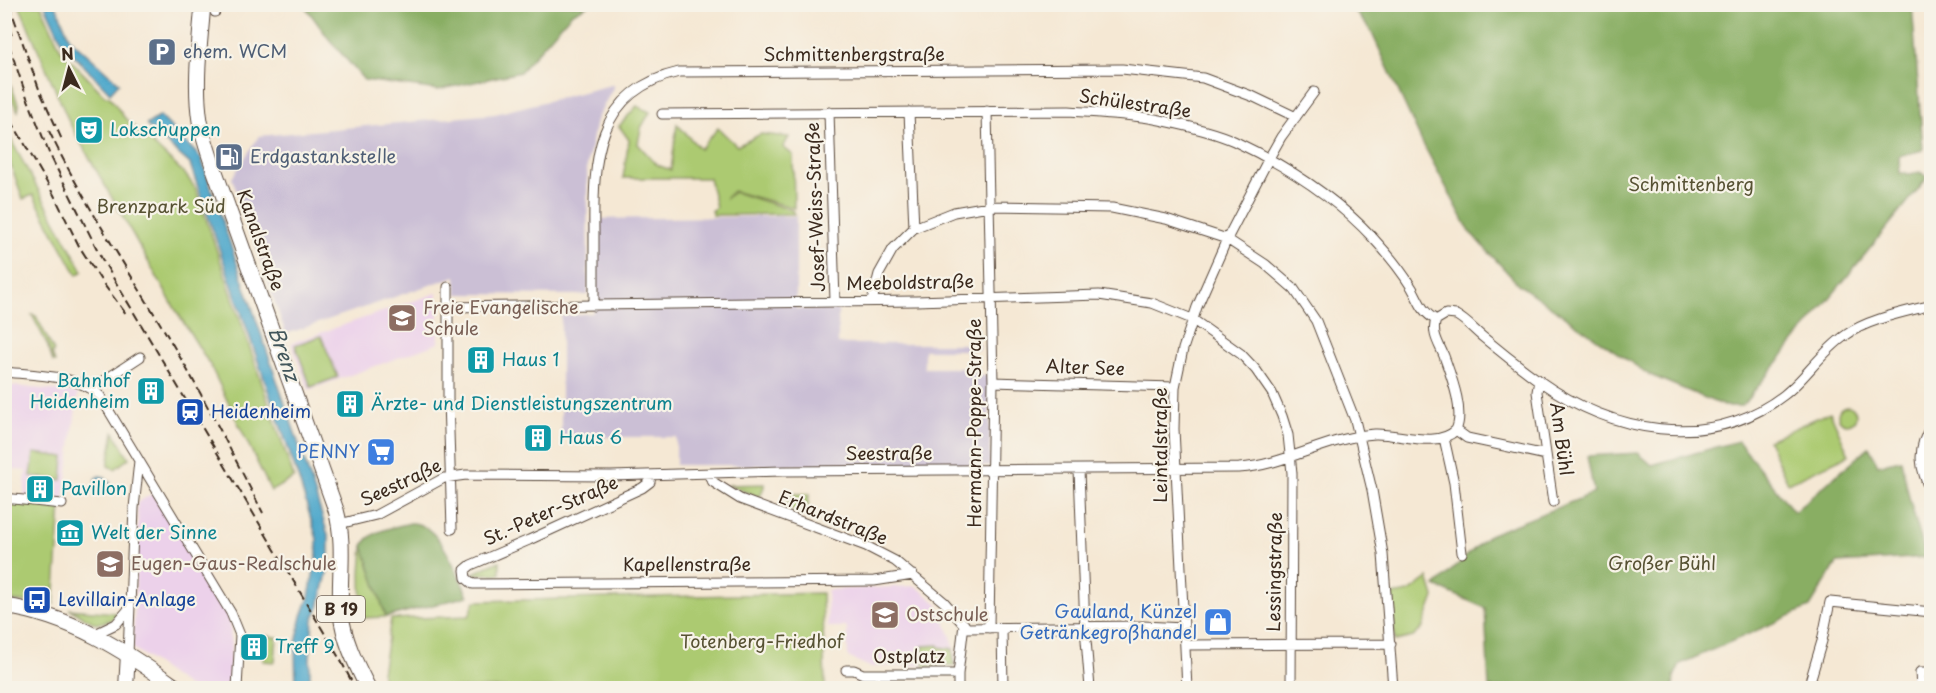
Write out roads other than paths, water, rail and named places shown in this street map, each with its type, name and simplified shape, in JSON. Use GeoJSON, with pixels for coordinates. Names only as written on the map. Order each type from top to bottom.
{"type":"FeatureCollection","features":[{"type":"Feature","properties":{"kind":"main road","name":"Kanalstraße"},"geometry":{"type":"LineString","coordinates":[[211,7],[198,90],[203,134],[327,484],[339,524],[342,543],[340,587],[342,624],[349,648],[368,688]]}},
{"type":"Feature","properties":{"kind":"main road"},"geometry":{"type":"LineString","coordinates":[[4,606],[47,616],[93,635],[128,654],[177,688]]}},
{"type":"Feature","properties":{"kind":"main road"},"geometry":{"type":"LineString","coordinates":[[126,688],[128,654]]}},
{"type":"Feature","properties":{"kind":"street","name":"Schmittenbergstraße"},"geometry":{"type":"LineString","coordinates":[[594,306],[594,180],[597,153],[604,130],[612,116],[629,97],[646,84],[668,74],[679,72],[1122,69],[1203,78],[1254,97],[1296,117]]}},
{"type":"Feature","properties":{"kind":"street","name":"Leintalstraße"},"geometry":{"type":"LineString","coordinates":[[1187,688],[1174,429],[1176,387],[1183,350],[1192,319],[1227,239],[1281,137],[1314,92]]}},
{"type":"Feature","properties":{"kind":"street","name":"Hermann-Poppe-Straße"},"geometry":{"type":"LineString","coordinates":[[987,111],[993,382],[989,628]]}},
{"type":"Feature","properties":{"kind":"street","name":"Schülestraße"},"geometry":{"type":"LineString","coordinates":[[662,114],[1068,111],[1114,114],[1195,128],[1233,141],[1322,192],[1372,237],[1394,262],[1425,312],[1436,320]]}},
{"type":"Feature","properties":{"kind":"street","name":"Josef-Weiss-Straße"},"geometry":{"type":"LineString","coordinates":[[829,112],[836,301]]}},
{"type":"Feature","properties":{"kind":"street"},"geometry":{"type":"LineString","coordinates":[[909,112],[914,228]]}},
{"type":"Feature","properties":{"kind":"street"},"geometry":{"type":"LineString","coordinates":[[872,301],[879,274],[894,249],[914,228],[954,212],[989,206],[1112,208],[1166,219],[1227,239],[1265,264],[1294,289],[1316,321],[1355,420],[1372,490],[1383,554],[1393,688]]}},
{"type":"Feature","properties":{"kind":"street"},"geometry":{"type":"LineString","coordinates":[[448,287],[452,529]]}},
{"type":"Feature","properties":{"kind":"street","name":"Meeboldstraße"},"geometry":{"type":"LineString","coordinates":[[448,308],[1099,295],[1152,303],[1192,319],[1241,354],[1256,370],[1272,393],[1282,416],[1288,435],[1290,456]]}},
{"type":"Feature","properties":{"kind":"street"},"geometry":{"type":"LineString","coordinates":[[1462,553],[1454,483],[1444,438],[1456,430],[1459,420],[1458,405],[1435,335],[1436,320],[1446,314],[1456,315],[1539,380],[1572,401],[1615,419],[1667,430],[1708,429],[1727,425],[1768,406],[1797,383],[1836,344],[1854,330],[1932,305]]}},
{"type":"Feature","properties":{"kind":"street"},"geometry":{"type":"LineString","coordinates":[[91,389],[140,357]]}},
{"type":"Feature","properties":{"kind":"street"},"geometry":{"type":"LineString","coordinates":[[4,372],[57,378],[91,389],[100,396],[234,618],[240,635],[237,688]]}},
{"type":"Feature","properties":{"kind":"street","name":"Am Bühl"},"geometry":{"type":"LineString","coordinates":[[1539,380],[1538,392],[1553,502]]}},
{"type":"Feature","properties":{"kind":"street","name":"Alter See"},"geometry":{"type":"LineString","coordinates":[[993,382],[1176,387]]}},
{"type":"Feature","properties":{"kind":"street"},"geometry":{"type":"LineString","coordinates":[[1932,425],[1920,451],[1920,462],[1932,495]]}},
{"type":"Feature","properties":{"kind":"street"},"geometry":{"type":"LineString","coordinates":[[1456,430],[1467,438],[1546,455]]}},
{"type":"Feature","properties":{"kind":"street","name":"Seestraße"},"geometry":{"type":"LineString","coordinates":[[339,524],[376,515],[435,483],[450,477],[466,475],[651,475],[783,471],[1252,467],[1359,436],[1381,434],[1421,439],[1444,438]]}},
{"type":"Feature","properties":{"kind":"street","name":"Lessingstraße"},"geometry":{"type":"LineString","coordinates":[[1290,456],[1292,473],[1291,688]]}},
{"type":"Feature","properties":{"kind":"street"},"geometry":{"type":"LineString","coordinates":[[128,654],[135,496],[139,461]]}},
{"type":"Feature","properties":{"kind":"street"},"geometry":{"type":"LineString","coordinates":[[1079,470],[1089,688]]}},
{"type":"Feature","properties":{"kind":"street","name":"Erhardstraße"},"geometry":{"type":"LineString","coordinates":[[708,474],[713,482],[740,499],[866,546],[895,561],[945,602],[964,624]]}},
{"type":"Feature","properties":{"kind":"street","name":"St.-Peter-Straße"},"geometry":{"type":"LineString","coordinates":[[465,575],[466,568],[471,565],[642,488],[650,482],[651,475]]}},
{"type":"Feature","properties":{"kind":"street"},"geometry":{"type":"LineString","coordinates":[[135,496],[154,486]]}},
{"type":"Feature","properties":{"kind":"street"},"geometry":{"type":"LineString","coordinates":[[4,498],[62,504]]}},
{"type":"Feature","properties":{"kind":"street","name":"Kapellenstraße"},"geometry":{"type":"LineString","coordinates":[[465,575],[473,584],[874,581],[913,575]]}},
{"type":"Feature","properties":{"kind":"street"},"geometry":{"type":"LineString","coordinates":[[1808,688],[1822,641],[1830,602],[1932,612]]}},
{"type":"Feature","properties":{"kind":"street"},"geometry":{"type":"LineString","coordinates":[[93,635],[116,624],[129,608]]}},
{"type":"Feature","properties":{"kind":"street"},"geometry":{"type":"LineString","coordinates":[[964,624],[967,628],[1143,626],[1184,628]]}},
{"type":"Feature","properties":{"kind":"street","name":"Ostplatz"},"geometry":{"type":"LineString","coordinates":[[846,670],[854,670],[863,674],[958,674],[964,624]]}},
{"type":"Feature","properties":{"kind":"street"},"geometry":{"type":"LineString","coordinates":[[1002,628],[1003,688]]}},
{"type":"Feature","properties":{"kind":"street"},"geometry":{"type":"LineString","coordinates":[[1185,645],[1391,644]]}},
{"type":"Feature","properties":{"kind":"street"},"geometry":{"type":"LineString","coordinates":[[1921,688],[1920,672],[1932,672]]}},
{"type":"Feature","properties":{"kind":"street"},"geometry":{"type":"LineString","coordinates":[[958,674],[958,688]]}},
{"type":"Feature","properties":{"kind":"water"},"geometry":{"type":"Polygon","coordinates":[[[45,5],[56,5],[70,39],[119,83],[110,93],[63,44],[45,5]]]}},
{"type":"Feature","properties":{"kind":"water"},"geometry":{"type":"Polygon","coordinates":[[[160,116],[201,158],[329,538],[329,565],[319,607],[313,620],[310,688],[296,688],[295,647],[309,597],[317,555],[317,539],[299,480],[190,164],[146,125],[160,116]]]}},
{"type":"Feature","properties":{"kind":"water"},"geometry":{"type":"Polygon","coordinates":[[[99,476],[105,477],[110,482],[109,488],[104,491],[97,489],[95,483],[99,476]]]}},
{"type":"Feature","properties":{"kind":"railway"},"geometry":{"type":"LineString","coordinates":[[9,4],[39,89],[63,142]]}},
{"type":"Feature","properties":{"kind":"railway"},"geometry":{"type":"LineString","coordinates":[[4,14],[13,39]]}},
{"type":"Feature","properties":{"kind":"railway"},"geometry":{"type":"LineString","coordinates":[[4,31],[49,153],[102,259],[355,688]]}},
{"type":"Feature","properties":{"kind":"railway"},"geometry":{"type":"LineString","coordinates":[[4,108],[54,195],[79,246],[127,315]]}},
{"type":"Feature","properties":{"kind":"railway"},"geometry":{"type":"LineString","coordinates":[[49,131],[94,215],[188,372],[263,513]]}},
{"type":"Feature","properties":{"kind":"place","name":"ehem. WCM"},"geometry":{"type":"Point","coordinates":[162,52]}},
{"type":"Feature","properties":{"kind":"place","name":"Lokschuppen"},"geometry":{"type":"Point","coordinates":[89,130]}},
{"type":"Feature","properties":{"kind":"place","name":"Erdgastankstelle"},"geometry":{"type":"Point","coordinates":[229,157]}},
{"type":"Feature","properties":{"kind":"place","name":"Freie Evangelische Schule"},"geometry":{"type":"Point","coordinates":[402,318]}},
{"type":"Feature","properties":{"kind":"place","name":"Haus 1"},"geometry":{"type":"Point","coordinates":[481,360]}},
{"type":"Feature","properties":{"kind":"place","name":"Bahnhof Heidenheim"},"geometry":{"type":"Point","coordinates":[151,391]}},
{"type":"Feature","properties":{"kind":"place","name":"Ärzte- und Dienstleistungszentrum"},"geometry":{"type":"Point","coordinates":[350,404]}},
{"type":"Feature","properties":{"kind":"place","name":"Heidenheim"},"geometry":{"type":"Point","coordinates":[190,412]}},
{"type":"Feature","properties":{"kind":"place","name":"Haus 6"},"geometry":{"type":"Point","coordinates":[538,438]}},
{"type":"Feature","properties":{"kind":"place","name":"PENNY"},"geometry":{"type":"Point","coordinates":[381,452]}},
{"type":"Feature","properties":{"kind":"place","name":"Pavillon"},"geometry":{"type":"Point","coordinates":[40,489]}},
{"type":"Feature","properties":{"kind":"place","name":"Welt der Sinne"},"geometry":{"type":"Point","coordinates":[70,533]}},
{"type":"Feature","properties":{"kind":"place","name":"Eugen-Gaus-Realschule"},"geometry":{"type":"Point","coordinates":[110,564]}},
{"type":"Feature","properties":{"kind":"place","name":"Levillain-Anlage"},"geometry":{"type":"Point","coordinates":[37,600]}},
{"type":"Feature","properties":{"kind":"place","name":"Ostschule"},"geometry":{"type":"Point","coordinates":[885,615]}},
{"type":"Feature","properties":{"kind":"place","name":"Gauland, Künzel Getränkegroßhandel"},"geometry":{"type":"Point","coordinates":[1218,622]}},
{"type":"Feature","properties":{"kind":"place","name":"Treff 9"},"geometry":{"type":"Point","coordinates":[254,647]}},
{"type":"Feature","properties":{"kind":"park label","name":"Schmittenberg"},"geometry":{"type":"Point","coordinates":[1691,185]}},
{"type":"Feature","properties":{"kind":"park label","name":"Brenzpark Süd"},"geometry":{"type":"Point","coordinates":[161,207]}},
{"type":"Feature","properties":{"kind":"park label","name":"Großer Bühl"},"geometry":{"type":"Point","coordinates":[1662,564]}},
{"type":"Feature","properties":{"kind":"park label","name":"Totenberg-Friedhof"},"geometry":{"type":"Point","coordinates":[762,642]}},
{"type":"Feature","properties":{"kind":"water label","name":"Brenz"},"geometry":{"type":"Point","coordinates":[284,354]}}]}
